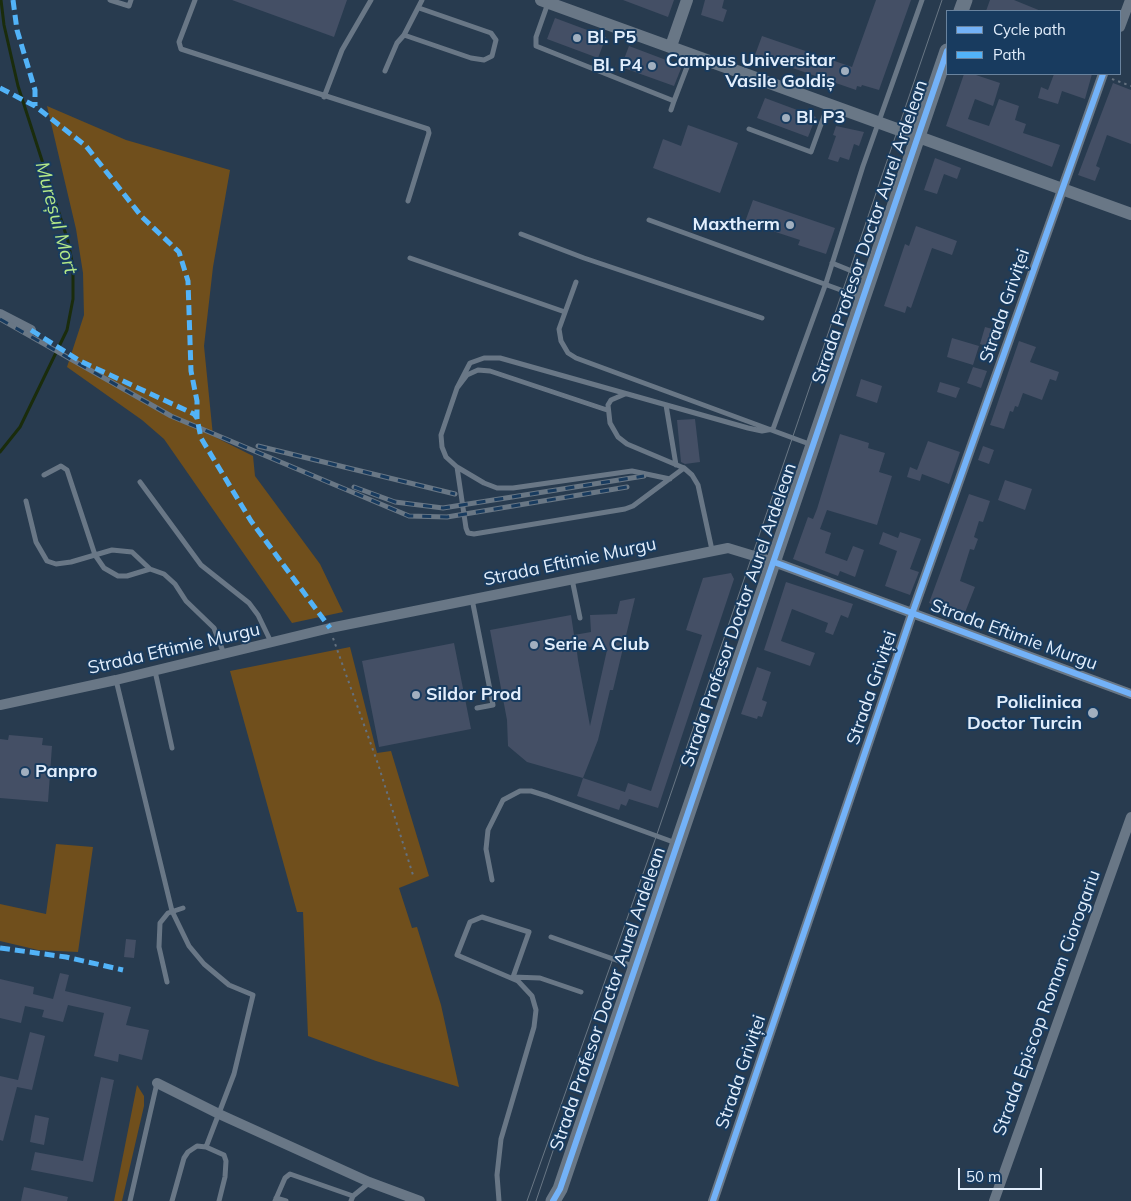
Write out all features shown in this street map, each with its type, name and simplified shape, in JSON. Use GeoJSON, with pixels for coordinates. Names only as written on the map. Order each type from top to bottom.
{"type":"FeatureCollection","features":[{"type":"Feature","properties":{"kind":"main road","name":"Strada Profesor Doctor Aurel Ardelean"},"geometry":{"type":"LineString","coordinates":[[557,1197],[634,966],[774,562],[946,54]]}},
{"type":"Feature","properties":{"kind":"street"},"geometry":{"type":"LineString","coordinates":[[671,46],[688,0]]}},
{"type":"Feature","properties":{"kind":"street"},"geometry":{"type":"LineString","coordinates":[[1121,25],[1130,0]]}},
{"type":"Feature","properties":{"kind":"street"},"geometry":{"type":"LineString","coordinates":[[544,1],[1131,214]]}},
{"type":"Feature","properties":{"kind":"street","name":"Strada Griviței"},"geometry":{"type":"LineString","coordinates":[[713,1201],[912,614],[1061,189],[1103,75]]}},
{"type":"Feature","properties":{"kind":"street"},"geometry":{"type":"LineString","coordinates":[[0,314],[31,330]]}},
{"type":"Feature","properties":{"kind":"street","name":"Strada Eftimie Murgu"},"geometry":{"type":"LineString","coordinates":[[0,704],[116,680],[330,628],[712,550],[734,549],[774,562],[1131,694]]}},
{"type":"Feature","properties":{"kind":"street","name":"Strada Episcop Roman Ciorogariu"},"geometry":{"type":"LineString","coordinates":[[994,1201],[1131,817]]}},
{"type":"Feature","properties":{"kind":"street"},"geometry":{"type":"LineString","coordinates":[[157,1083],[219,1114],[369,1182],[420,1201]]}},
{"type":"Feature","properties":{"kind":"lane"},"geometry":{"type":"LineString","coordinates":[[110,0],[129,6],[131,0]]}},
{"type":"Feature","properties":{"kind":"lane"},"geometry":{"type":"LineString","coordinates":[[195,0],[179,42],[179,48],[429,131],[408,201]]}},
{"type":"Feature","properties":{"kind":"lane"},"geometry":{"type":"LineString","coordinates":[[324,97],[342,50],[371,0]]}},
{"type":"Feature","properties":{"kind":"lane"},"geometry":{"type":"LineString","coordinates":[[385,71],[397,43],[404,35],[422,0]]}},
{"type":"Feature","properties":{"kind":"lane"},"geometry":{"type":"LineString","coordinates":[[773,429],[826,283],[863,166],[922,0]]}},
{"type":"Feature","properties":{"kind":"lane"},"geometry":{"type":"LineString","coordinates":[[544,1],[536,37],[536,46],[674,101]]}},
{"type":"Feature","properties":{"kind":"lane"},"geometry":{"type":"LineString","coordinates":[[404,35],[470,58],[484,60],[492,56],[496,40],[491,33],[419,8]]}},
{"type":"Feature","properties":{"kind":"lane"},"geometry":{"type":"LineString","coordinates":[[671,110],[692,54]]}},
{"type":"Feature","properties":{"kind":"lane"},"geometry":{"type":"LineString","coordinates":[[749,129],[811,152],[828,104]]}},
{"type":"Feature","properties":{"kind":"lane"},"geometry":{"type":"LineString","coordinates":[[649,220],[863,298]]}},
{"type":"Feature","properties":{"kind":"lane"},"geometry":{"type":"LineString","coordinates":[[521,234],[584,258],[762,318]]}},
{"type":"Feature","properties":{"kind":"lane"},"geometry":{"type":"LineString","coordinates":[[410,258],[565,312]]}},
{"type":"Feature","properties":{"kind":"lane"},"geometry":{"type":"LineString","coordinates":[[582,264],[584,258]]}},
{"type":"Feature","properties":{"kind":"lane"},"geometry":{"type":"LineString","coordinates":[[832,264],[870,278]]}},
{"type":"Feature","properties":{"kind":"lane"},"geometry":{"type":"LineString","coordinates":[[576,282],[560,329],[561,341],[568,353],[576,358],[813,445]]}},
{"type":"Feature","properties":{"kind":"lane"},"geometry":{"type":"LineString","coordinates":[[670,479],[632,471],[513,488],[497,488],[484,483],[457,467],[444,453],[440,442],[457,388],[470,363],[478,359],[490,357],[748,428],[762,431],[773,429]]}},
{"type":"Feature","properties":{"kind":"lane"},"geometry":{"type":"LineString","coordinates":[[457,388],[461,381],[472,372],[490,371],[607,410]]}},
{"type":"Feature","properties":{"kind":"lane"},"geometry":{"type":"LineString","coordinates":[[625,394],[611,400],[607,410],[610,423],[622,441],[684,468],[692,474],[698,485],[712,550]]}},
{"type":"Feature","properties":{"kind":"lane"},"geometry":{"type":"LineString","coordinates":[[666,405],[676,465]]}},
{"type":"Feature","properties":{"kind":"lane"},"geometry":{"type":"LineString","coordinates":[[44,474],[61,466],[67,470],[95,555],[104,568],[118,576],[127,576],[150,569]]}},
{"type":"Feature","properties":{"kind":"lane"},"geometry":{"type":"LineString","coordinates":[[457,467],[466,528],[468,533],[474,534],[625,509],[633,506],[684,468]]}},
{"type":"Feature","properties":{"kind":"lane"},"geometry":{"type":"LineString","coordinates":[[140,482],[201,565],[249,604],[258,614],[271,643]]}},
{"type":"Feature","properties":{"kind":"lane"},"geometry":{"type":"LineString","coordinates":[[26,501],[36,542],[47,561],[56,564],[112,550],[132,552],[150,569],[170,579],[186,601],[214,628],[224,654]]}},
{"type":"Feature","properties":{"kind":"lane"},"geometry":{"type":"LineString","coordinates":[[572,578],[580,618]]}},
{"type":"Feature","properties":{"kind":"lane"},"geometry":{"type":"LineString","coordinates":[[472,599],[493,704],[477,708]]}},
{"type":"Feature","properties":{"kind":"lane"},"geometry":{"type":"LineString","coordinates":[[155,671],[172,748]]}},
{"type":"Feature","properties":{"kind":"lane"},"geometry":{"type":"LineString","coordinates":[[116,680],[172,911],[189,946],[204,964],[229,985],[253,994],[241,1050],[206,1147]]}},
{"type":"Feature","properties":{"kind":"lane"},"geometry":{"type":"LineString","coordinates":[[492,880],[486,849],[488,830],[503,800],[520,791],[531,791],[547,796],[677,844]]}},
{"type":"Feature","properties":{"kind":"lane"},"geometry":{"type":"LineString","coordinates":[[167,982],[158,934],[162,918],[172,911],[183,908]]}},
{"type":"Feature","properties":{"kind":"lane"},"geometry":{"type":"LineString","coordinates":[[499,1201],[496,1175],[501,1139],[536,1017],[532,996],[524,985],[513,977],[457,956],[470,922],[482,917],[529,932],[513,977]]}},
{"type":"Feature","properties":{"kind":"lane"},"geometry":{"type":"LineString","coordinates":[[551,937],[634,966]]}},
{"type":"Feature","properties":{"kind":"lane"},"geometry":{"type":"LineString","coordinates":[[513,977],[540,978],[581,992]]}},
{"type":"Feature","properties":{"kind":"lane"},"geometry":{"type":"LineString","coordinates":[[130,1201],[157,1083]]}},
{"type":"Feature","properties":{"kind":"lane"},"geometry":{"type":"LineString","coordinates":[[172,1201],[188,1152],[197,1146],[206,1147],[224,1156],[226,1161],[225,1177],[218,1201]]}},
{"type":"Feature","properties":{"kind":"lane"},"geometry":{"type":"LineString","coordinates":[[286,1201],[276,1199],[285,1178],[290,1174],[352,1199],[369,1182]]}},
{"type":"Feature","properties":{"kind":"path"},"geometry":{"type":"LineString","coordinates":[[1103,75],[1131,86]]}},
{"type":"Feature","properties":{"kind":"path"},"geometry":{"type":"LineString","coordinates":[[330,628],[348,675],[413,875]]}},
{"type":"Feature","properties":{"kind":"shaded area"},"geometry":{"type":"Polygon","coordinates":[[[47,106],[126,140],[230,170],[213,267],[204,346],[213,436],[253,456],[255,476],[320,564],[343,612],[292,623],[164,439],[142,420],[67,367],[84,315],[83,273],[76,229],[47,106]]]}},
{"type":"Feature","properties":{"kind":"shaded area"},"geometry":{"type":"Polygon","coordinates":[[[350,647],[377,753],[391,751],[429,876],[399,888],[412,928],[417,927],[441,1005],[459,1087],[376,1061],[308,1036],[303,912],[297,912],[230,671],[350,647]]]}},
{"type":"Feature","properties":{"kind":"shaded area"},"geometry":{"type":"Polygon","coordinates":[[[56,844],[93,847],[78,952],[38,950],[0,941],[0,904],[46,914],[56,844]]]}},
{"type":"Feature","properties":{"kind":"shaded area"},"geometry":{"type":"Polygon","coordinates":[[[137,1085],[144,1096],[144,1106],[122,1201],[114,1201],[137,1085]]]}},
{"type":"Feature","properties":{"kind":"building"},"geometry":{"type":"Polygon","coordinates":[[[232,0],[347,0],[334,37],[232,0]]]}},
{"type":"Feature","properties":{"kind":"building"},"geometry":{"type":"Polygon","coordinates":[[[623,0],[674,0],[668,17],[623,0]]]}},
{"type":"Feature","properties":{"kind":"building"},"geometry":{"type":"Polygon","coordinates":[[[705,0],[724,0],[722,8],[727,10],[723,22],[701,15],[705,0]]]}},
{"type":"Feature","properties":{"kind":"building"},"geometry":{"type":"Polygon","coordinates":[[[876,0],[911,0],[879,90],[862,85],[861,87],[857,86],[856,90],[755,55],[762,36],[852,67],[876,0]]]}},
{"type":"Feature","properties":{"kind":"building"},"geometry":{"type":"Polygon","coordinates":[[[990,0],[1014,0],[1039,10],[986,10],[990,0]]]}},
{"type":"Feature","properties":{"kind":"building","name":"Bl. P5"},"geometry":{"type":"Polygon","coordinates":[[[555,18],[606,37],[598,58],[547,39],[555,18]]]}},
{"type":"Feature","properties":{"kind":"building","name":"Bl. P4"},"geometry":{"type":"Polygon","coordinates":[[[629,46],[682,66],[674,86],[621,67],[629,46]]]}},
{"type":"Feature","properties":{"kind":"building"},"geometry":{"type":"Polygon","coordinates":[[[964,75],[976,75],[1000,83],[993,106],[975,99],[968,119],[989,126],[999,99],[1019,106],[1015,120],[1026,124],[1023,133],[1060,145],[1052,167],[946,126],[964,75]]]}},
{"type":"Feature","properties":{"kind":"building"},"geometry":{"type":"Polygon","coordinates":[[[1054,75],[1092,75],[1085,99],[1062,91],[1058,104],[1038,98],[1041,87],[1048,90],[1054,75]]]}},
{"type":"Feature","properties":{"kind":"building"},"geometry":{"type":"Polygon","coordinates":[[[1113,83],[1131,90],[1131,144],[1107,135],[1096,166],[1100,168],[1095,181],[1078,175],[1113,83]]]}},
{"type":"Feature","properties":{"kind":"building","name":"Bl. P3"},"geometry":{"type":"Polygon","coordinates":[[[765,98],[816,117],[808,137],[757,118],[765,98]]]}},
{"type":"Feature","properties":{"kind":"building"},"geometry":{"type":"Polygon","coordinates":[[[688,125],[738,143],[720,193],[653,168],[663,139],[681,146],[688,125]]]}},
{"type":"Feature","properties":{"kind":"building"},"geometry":{"type":"Polygon","coordinates":[[[836,126],[864,132],[859,146],[854,144],[849,160],[840,157],[838,162],[828,159],[836,136],[833,135],[836,126]]]}},
{"type":"Feature","properties":{"kind":"building"},"geometry":{"type":"Polygon","coordinates":[[[935,158],[961,168],[957,179],[944,174],[937,194],[924,190],[935,158]]]}},
{"type":"Feature","properties":{"kind":"building","name":"Maxtherm"},"geometry":{"type":"Polygon","coordinates":[[[753,200],[835,228],[826,254],[798,245],[800,240],[745,222],[753,200]]]}},
{"type":"Feature","properties":{"kind":"building"},"geometry":{"type":"Polygon","coordinates":[[[916,226],[957,241],[952,255],[932,248],[911,308],[907,306],[905,313],[884,306],[905,244],[909,246],[916,226]]]}},
{"type":"Feature","properties":{"kind":"building"},"geometry":{"type":"Polygon","coordinates":[[[985,327],[1000,331],[995,349],[980,344],[985,327]]]}},
{"type":"Feature","properties":{"kind":"building"},"geometry":{"type":"Polygon","coordinates":[[[952,338],[979,346],[973,365],[947,357],[952,338]]]}},
{"type":"Feature","properties":{"kind":"building"},"geometry":{"type":"Polygon","coordinates":[[[1019,341],[1036,347],[1030,362],[1059,372],[1056,381],[1050,379],[1042,400],[1023,393],[1018,407],[1015,406],[1013,412],[1010,411],[1004,429],[990,425],[1019,341]]]}},
{"type":"Feature","properties":{"kind":"building"},"geometry":{"type":"Polygon","coordinates":[[[973,367],[987,371],[981,388],[967,383],[973,367]]]}},
{"type":"Feature","properties":{"kind":"building"},"geometry":{"type":"Polygon","coordinates":[[[861,379],[882,386],[877,403],[856,396],[861,379]]]}},
{"type":"Feature","properties":{"kind":"building"},"geometry":{"type":"Polygon","coordinates":[[[940,382],[960,388],[956,398],[937,392],[940,382]]]}},
{"type":"Feature","properties":{"kind":"building"},"geometry":{"type":"Polygon","coordinates":[[[695,419],[700,462],[685,464],[681,462],[677,420],[695,419]]]}},
{"type":"Feature","properties":{"kind":"building"},"geometry":{"type":"Polygon","coordinates":[[[840,434],[869,443],[868,448],[885,453],[879,472],[892,476],[877,525],[827,510],[820,529],[831,533],[825,553],[847,561],[853,546],[864,550],[855,577],[840,571],[838,576],[793,559],[808,517],[813,519],[817,509],[840,434]]]}},
{"type":"Feature","properties":{"kind":"building"},"geometry":{"type":"Polygon","coordinates":[[[928,441],[960,452],[949,484],[922,474],[920,481],[907,477],[910,467],[917,470],[928,441]]]}},
{"type":"Feature","properties":{"kind":"building"},"geometry":{"type":"Polygon","coordinates":[[[983,446],[994,450],[989,464],[978,460],[983,446]]]}},
{"type":"Feature","properties":{"kind":"building"},"geometry":{"type":"Polygon","coordinates":[[[1005,480],[1032,489],[1025,510],[998,500],[1005,480]]]}},
{"type":"Feature","properties":{"kind":"building"},"geometry":{"type":"Polygon","coordinates":[[[969,494],[990,501],[983,522],[979,521],[974,537],[978,539],[974,550],[970,549],[960,581],[975,587],[964,615],[929,603],[969,494]]]}},
{"type":"Feature","properties":{"kind":"building"},"geometry":{"type":"Polygon","coordinates":[[[883,532],[898,538],[900,532],[921,539],[910,569],[919,572],[910,595],[885,586],[897,551],[879,544],[883,532]]]}},
{"type":"Feature","properties":{"kind":"building"},"geometry":{"type":"Polygon","coordinates":[[[731,573],[734,579],[658,808],[629,799],[626,806],[621,804],[619,810],[577,796],[583,778],[625,792],[628,783],[651,791],[702,635],[686,630],[703,578],[731,573]]]}},
{"type":"Feature","properties":{"kind":"building"},"geometry":{"type":"Polygon","coordinates":[[[786,582],[853,604],[848,618],[841,615],[833,635],[825,632],[828,623],[792,609],[781,641],[815,653],[810,666],[764,650],[786,582]]]}},
{"type":"Feature","properties":{"kind":"building"},"geometry":{"type":"Polygon","coordinates":[[[635,598],[613,690],[610,690],[598,740],[583,778],[527,762],[508,746],[507,720],[490,630],[571,615],[574,635],[591,632],[590,615],[617,614],[620,601],[635,598]],[[576,644],[590,726],[607,650],[576,644]]]}},
{"type":"Feature","properties":{"kind":"building","name":"Sildor Prod"},"geometry":{"type":"Polygon","coordinates":[[[454,643],[471,729],[379,747],[362,661],[454,643]]]}},
{"type":"Feature","properties":{"kind":"building"},"geometry":{"type":"Polygon","coordinates":[[[757,667],[771,672],[762,700],[767,702],[762,717],[758,716],[757,719],[741,714],[757,667]]]}},
{"type":"Feature","properties":{"kind":"building","name":"Panpro"},"geometry":{"type":"Polygon","coordinates":[[[9,735],[43,738],[42,745],[52,746],[48,802],[0,798],[0,739],[8,740],[9,735]]]}},
{"type":"Feature","properties":{"kind":"building"},"geometry":{"type":"Polygon","coordinates":[[[126,939],[136,940],[134,958],[124,957],[126,939]]]}},
{"type":"Feature","properties":{"kind":"building"},"geometry":{"type":"Polygon","coordinates":[[[60,973],[69,975],[65,991],[131,1007],[126,1025],[149,1030],[142,1060],[119,1054],[118,1062],[94,1056],[104,1013],[68,1005],[63,1022],[42,1017],[44,1010],[25,1006],[21,1023],[0,1018],[0,979],[34,987],[33,994],[53,999],[60,973]]]}},
{"type":"Feature","properties":{"kind":"building"},"geometry":{"type":"Polygon","coordinates":[[[30,1032],[45,1036],[32,1090],[17,1087],[3,1141],[0,1140],[0,1076],[18,1080],[30,1032]]]}},
{"type":"Feature","properties":{"kind":"building"},"geometry":{"type":"Polygon","coordinates":[[[101,1077],[114,1080],[93,1182],[31,1170],[35,1152],[83,1161],[101,1077]]]}},
{"type":"Feature","properties":{"kind":"building"},"geometry":{"type":"Polygon","coordinates":[[[35,1115],[49,1118],[44,1145],[30,1142],[35,1115]]]}},
{"type":"Feature","properties":{"kind":"building"},"geometry":{"type":"Polygon","coordinates":[[[24,1187],[68,1197],[67,1201],[21,1201],[24,1187]]]}},
{"type":"Feature","properties":{"kind":"waterway","name":"Mureșul Mort"},"geometry":{"type":"LineString","coordinates":[[0,452],[20,427],[67,330],[73,299],[73,267],[68,241],[18,86],[4,25],[1,0]]}},
{"type":"Feature","properties":{"kind":"tram line"},"geometry":{"type":"LineString","coordinates":[[527,1201],[656,837],[942,0]]}},
{"type":"Feature","properties":{"kind":"tram line"},"geometry":{"type":"LineString","coordinates":[[536,1201],[556,1142]]}},
{"type":"Feature","properties":{"kind":"railway"},"geometry":{"type":"LineString","coordinates":[[0,319],[171,416],[409,516],[447,517],[627,487]]}},
{"type":"Feature","properties":{"kind":"railway"},"geometry":{"type":"LineString","coordinates":[[258,446],[455,494]]}},
{"type":"Feature","properties":{"kind":"railway"},"geometry":{"type":"LineString","coordinates":[[354,487],[395,502],[443,508],[644,476]]}},
{"type":"Feature","properties":{"kind":"marked path"},"geometry":{"type":"LineString","coordinates":[[13,0],[17,30],[35,90],[35,106]]}},
{"type":"Feature","properties":{"kind":"marked path"},"geometry":{"type":"LineString","coordinates":[[0,88],[35,106],[86,146],[142,217],[179,252],[188,281],[191,371],[197,401],[197,418]]}},
{"type":"Feature","properties":{"kind":"marked path"},"geometry":{"type":"LineString","coordinates":[[31,330],[80,361],[194,414],[197,418],[201,438],[251,521],[330,628]]}},
{"type":"Feature","properties":{"kind":"marked path"},"geometry":{"type":"LineString","coordinates":[[0,948],[66,957],[123,970]]}},
{"type":"Feature","properties":{"kind":"cycle path"},"geometry":{"type":"LineString","coordinates":[[553,1201],[560,1189],[946,54]]}},
{"type":"Feature","properties":{"kind":"cycle path"},"geometry":{"type":"LineString","coordinates":[[713,1201],[912,614],[1103,75]]}},
{"type":"Feature","properties":{"kind":"cycle path"},"geometry":{"type":"LineString","coordinates":[[774,562],[1131,694]]}},
{"type":"Feature","properties":{"kind":"place","name":"Bl. P5"},"geometry":{"type":"Point","coordinates":[577,38]}},
{"type":"Feature","properties":{"kind":"place","name":"Bl. P4"},"geometry":{"type":"Point","coordinates":[652,66]}},
{"type":"Feature","properties":{"kind":"place","name":"Campus Universitar Vasile Goldiș"},"geometry":{"type":"Point","coordinates":[845,71]}},
{"type":"Feature","properties":{"kind":"place","name":"Bl. P3"},"geometry":{"type":"Point","coordinates":[786,118]}},
{"type":"Feature","properties":{"kind":"place","name":"Maxtherm"},"geometry":{"type":"Point","coordinates":[790,225]}},
{"type":"Feature","properties":{"kind":"place","name":"Serie A Club"},"geometry":{"type":"Point","coordinates":[534,645]}},
{"type":"Feature","properties":{"kind":"place","name":"Sildor Prod"},"geometry":{"type":"Point","coordinates":[416,695]}},
{"type":"Feature","properties":{"kind":"place","name":"Policlinica Doctor Turcin"},"geometry":{"type":"Point","coordinates":[1093,713]}},
{"type":"Feature","properties":{"kind":"place","name":"Panpro"},"geometry":{"type":"Point","coordinates":[25,772]}}]}
